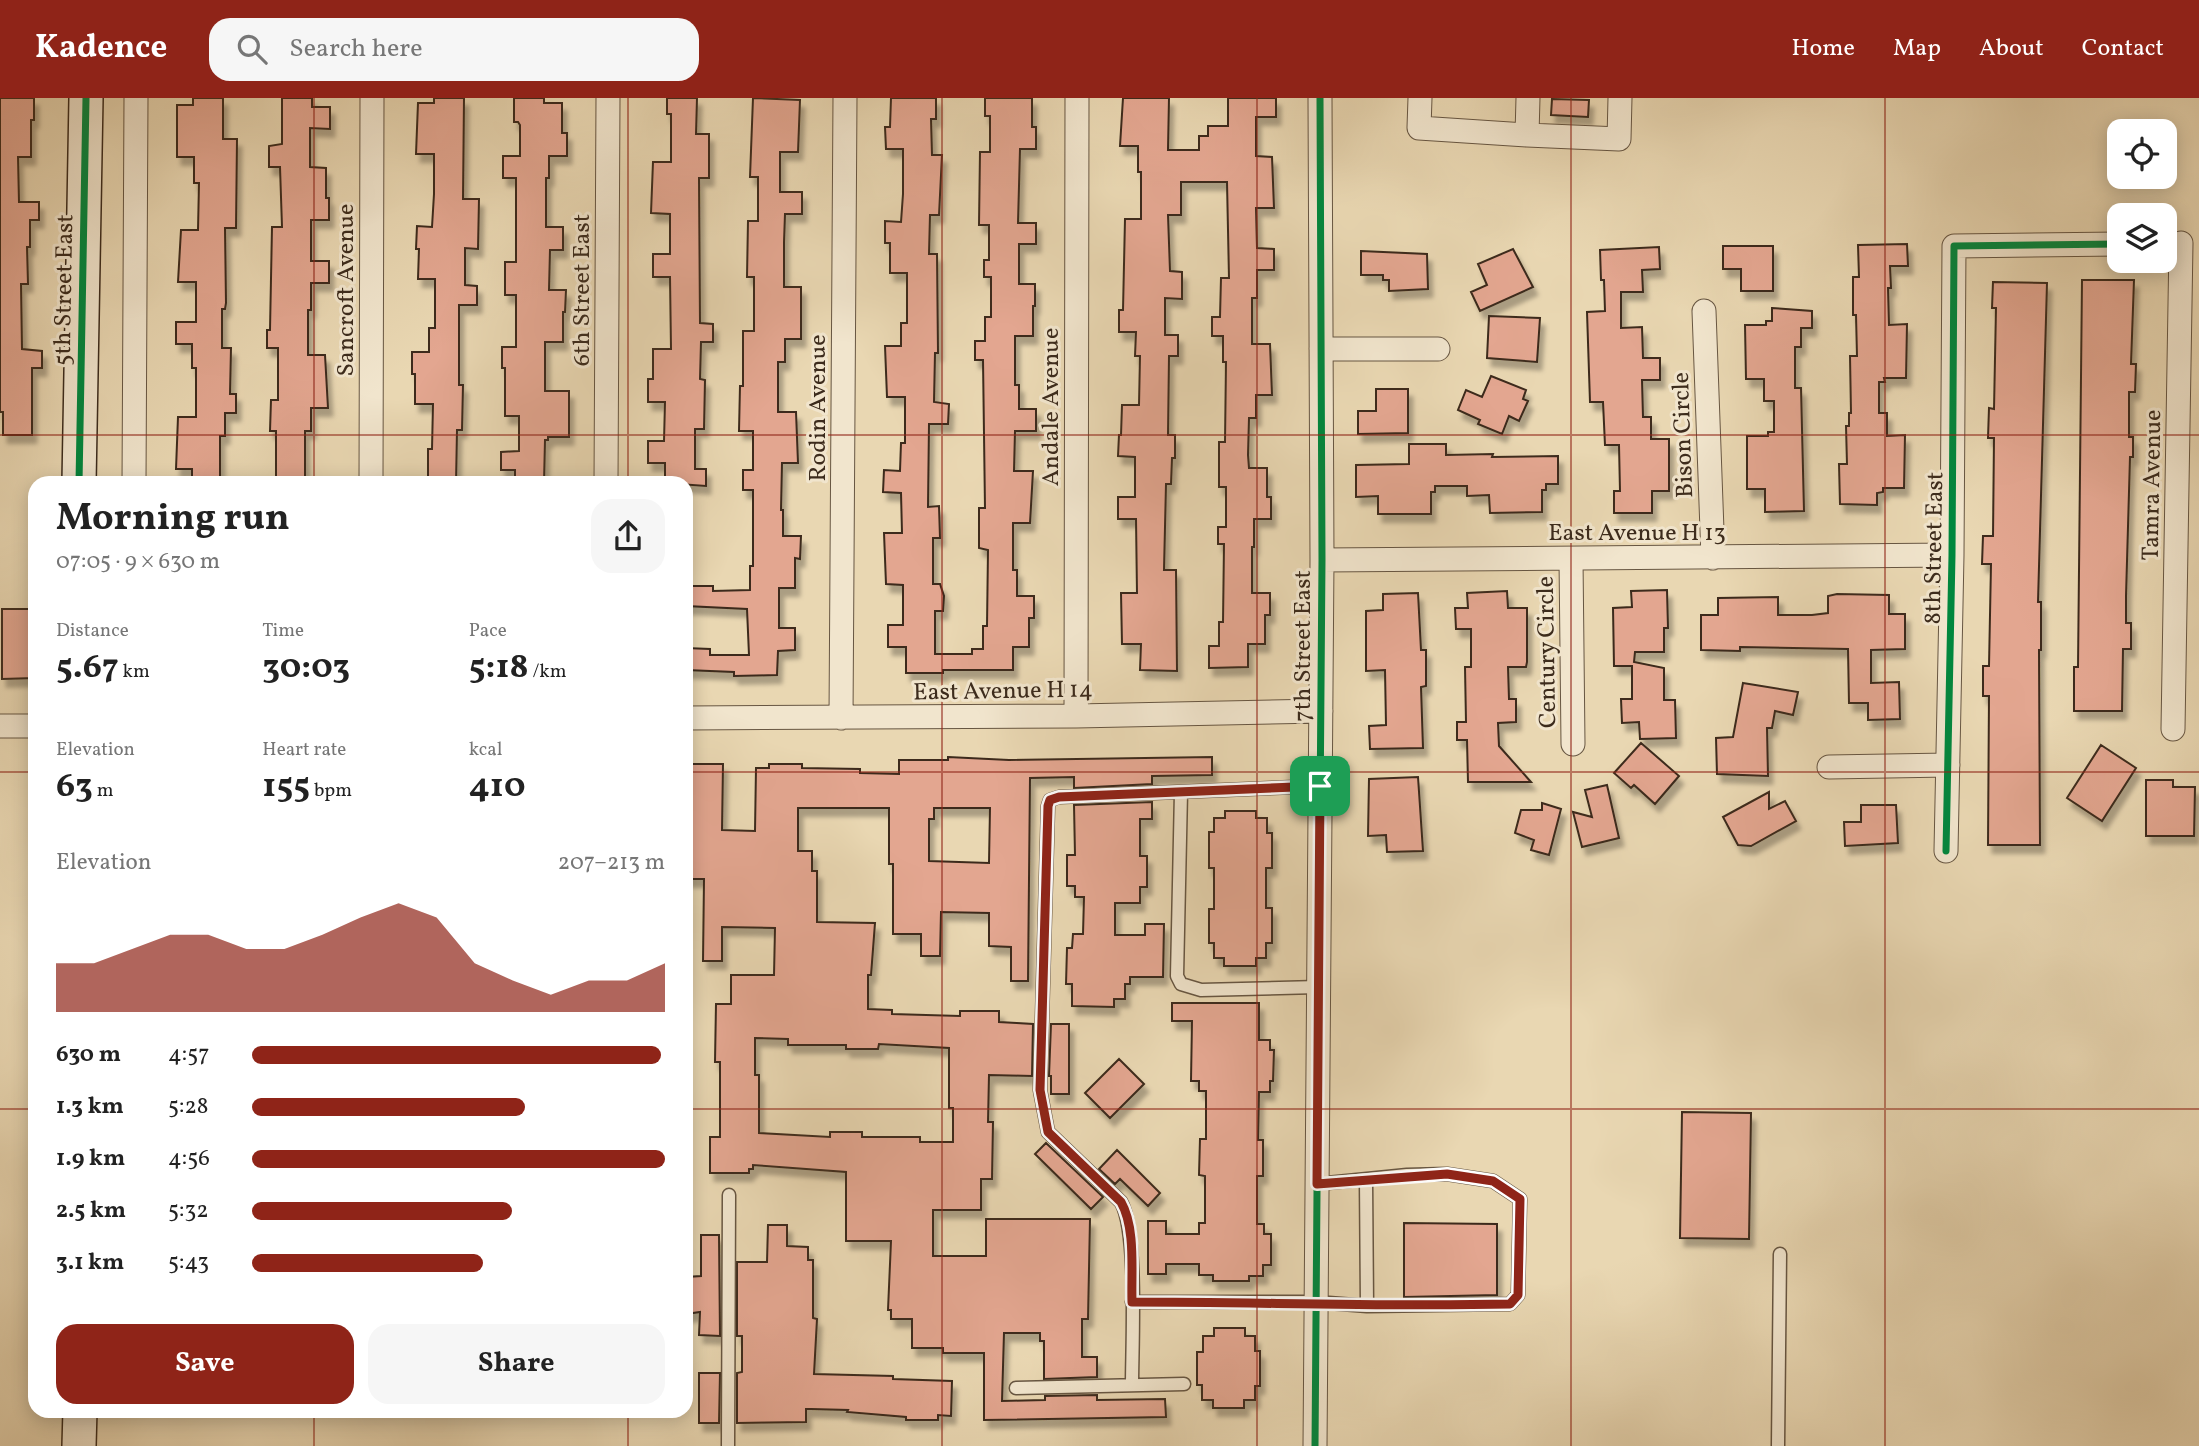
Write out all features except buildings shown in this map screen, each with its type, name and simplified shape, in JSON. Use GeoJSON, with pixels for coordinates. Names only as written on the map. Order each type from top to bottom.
{"type":"FeatureCollection","features":[{"type":"Feature","properties":{"kind":"street","name":"5th Street East"},"geometry":{"type":"LineString","coordinates":[[79,476],[86,98]]}},
{"type":"Feature","properties":{"kind":"street"},"geometry":{"type":"LineString","coordinates":[[134,476],[136,98]]}},
{"type":"Feature","properties":{"kind":"street","name":"Sancroft Avenue"},"geometry":{"type":"LineString","coordinates":[[371,476],[372,98]]}},
{"type":"Feature","properties":{"kind":"street","name":"6th Street East"},"geometry":{"type":"LineString","coordinates":[[606,476],[608,98]]}},
{"type":"Feature","properties":{"kind":"street","name":"Rodin Avenue"},"geometry":{"type":"LineString","coordinates":[[841,718],[845,98]]}},
{"type":"Feature","properties":{"kind":"street","name":"Andale Avenue"},"geometry":{"type":"LineString","coordinates":[[1076,716],[1077,98]]}},
{"type":"Feature","properties":{"kind":"street","name":"7th Street East"},"geometry":{"type":"LineString","coordinates":[[1315,1446],[1322,559],[1320,98]]}},
{"type":"Feature","properties":{"kind":"street"},"geometry":{"type":"LineString","coordinates":[[1420,98],[1419,128],[1619,139],[1620,98]]}},
{"type":"Feature","properties":{"kind":"street"},"geometry":{"type":"LineString","coordinates":[[1527,135],[1528,98]]}},
{"type":"Feature","properties":{"kind":"street","name":"Tamra Avenue"},"geometry":{"type":"LineString","coordinates":[[2173,729],[2182,243]]}},
{"type":"Feature","properties":{"kind":"street","name":"8th Street East"},"geometry":{"type":"LineString","coordinates":[[1946,851],[1954,246],[2107,244]]}},
{"type":"Feature","properties":{"kind":"street","name":"Bison Circle"},"geometry":{"type":"LineString","coordinates":[[1704,311],[1713,558]]}},
{"type":"Feature","properties":{"kind":"street"},"geometry":{"type":"LineString","coordinates":[[1321,349],[1438,349]]}},
{"type":"Feature","properties":{"kind":"street","name":"East Avenue H 13"},"geometry":{"type":"LineString","coordinates":[[1322,559],[1952,555]]}},
{"type":"Feature","properties":{"kind":"street","name":"Century Circle"},"geometry":{"type":"LineString","coordinates":[[1571,559],[1573,744]]}},
{"type":"Feature","properties":{"kind":"street","name":"East Avenue H 14"},"geometry":{"type":"LineString","coordinates":[[693,718],[1076,716],[1321,711]]}},
{"type":"Feature","properties":{"kind":"street"},"geometry":{"type":"LineString","coordinates":[[0,726],[28,726]]}},
{"type":"Feature","properties":{"kind":"street"},"geometry":{"type":"LineString","coordinates":[[1829,767],[1948,765]]}},
{"type":"Feature","properties":{"kind":"street"},"geometry":{"type":"LineString","coordinates":[[79,1446],[80,1418]]}},
{"type":"Feature","properties":{"kind":"lane"},"geometry":{"type":"LineString","coordinates":[[1132,1385],[1132,1302],[1129,1225],[1126,1212],[1121,1202],[1048,1132],[1040,1090],[1048,806],[1050,800],[1059,797],[1320,786]]}},
{"type":"Feature","properties":{"kind":"lane"},"geometry":{"type":"LineString","coordinates":[[1181,792],[1177,976],[1181,984],[1201,990],[1318,987]]}},
{"type":"Feature","properties":{"kind":"lane"},"geometry":{"type":"LineString","coordinates":[[1132,1302],[1316,1302],[1403,1306],[1510,1304],[1518,1295],[1520,1199],[1493,1181],[1447,1174],[1317,1184]]}},
{"type":"Feature","properties":{"kind":"lane"},"geometry":{"type":"LineString","coordinates":[[1366,1180],[1367,1306]]}},
{"type":"Feature","properties":{"kind":"lane"},"geometry":{"type":"LineString","coordinates":[[728,1446],[729,1195]]}},
{"type":"Feature","properties":{"kind":"lane"},"geometry":{"type":"LineString","coordinates":[[1777,1446],[1780,1254]]}},
{"type":"Feature","properties":{"kind":"lane"},"geometry":{"type":"LineString","coordinates":[[1016,1388],[1184,1384]]}},
{"type":"Feature","properties":{"kind":"cycle path"},"geometry":{"type":"LineString","coordinates":[[79,476],[86,98]]}},
{"type":"Feature","properties":{"kind":"cycle path"},"geometry":{"type":"LineString","coordinates":[[1315,1446],[1322,560],[1320,98]]}},
{"type":"Feature","properties":{"kind":"cycle path"},"geometry":{"type":"LineString","coordinates":[[1946,851],[1954,246],[2107,244]]}},
{"type":"Feature","properties":{"kind":"route"},"geometry":{"type":"LineString","coordinates":[[1320,786],[1317,1184],[1447,1174],[1493,1181],[1520,1199],[1518,1295],[1510,1304],[1367,1306],[1316,1302],[1132,1302],[1129,1225],[1126,1212],[1121,1202],[1048,1132],[1040,1090],[1050,800],[1059,797],[1320,786]]}}]}
